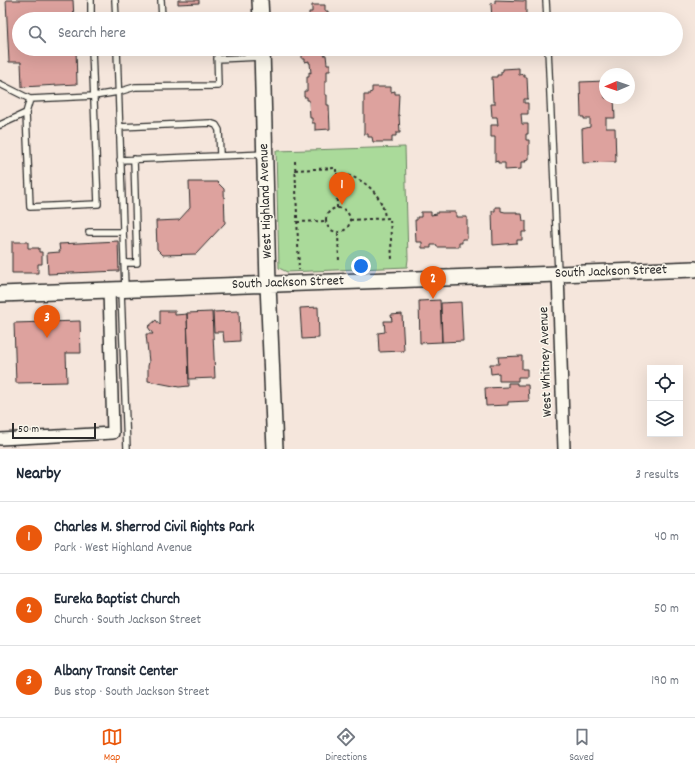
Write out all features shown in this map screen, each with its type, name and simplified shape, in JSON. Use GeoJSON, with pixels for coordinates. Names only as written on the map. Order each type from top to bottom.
{"type":"FeatureCollection","features":[{"type":"Feature","properties":{"kind":"street"},"geometry":{"type":"LineString","coordinates":[[260,0],[261,12]]}},
{"type":"Feature","properties":{"kind":"street","name":"West Highland Avenue"},"geometry":{"type":"LineString","coordinates":[[262,56],[268,284],[275,449]]}},
{"type":"Feature","properties":{"kind":"street","name":"South Jackson Street"},"geometry":{"type":"LineString","coordinates":[[0,294],[695,269]]}},
{"type":"Feature","properties":{"kind":"street","name":"West Whitney Avenue"},"geometry":{"type":"LineString","coordinates":[[558,274],[564,449]]}},
{"type":"Feature","properties":{"kind":"street"},"geometry":{"type":"LineString","coordinates":[[0,440],[113,434],[118,289]]}},
{"type":"Feature","properties":{"kind":"lane"},"geometry":{"type":"LineString","coordinates":[[91,0],[91,12]]}},
{"type":"Feature","properties":{"kind":"lane"},"geometry":{"type":"LineString","coordinates":[[115,0],[116,12]]}},
{"type":"Feature","properties":{"kind":"lane"},"geometry":{"type":"LineString","coordinates":[[161,0],[162,12]]}},
{"type":"Feature","properties":{"kind":"lane"},"geometry":{"type":"LineString","coordinates":[[546,0],[547,12]]}},
{"type":"Feature","properties":{"kind":"lane"},"geometry":{"type":"LineString","coordinates":[[30,99],[26,113],[30,207],[98,204],[92,56]]}},
{"type":"Feature","properties":{"kind":"lane"},"geometry":{"type":"LineString","coordinates":[[117,56],[124,263],[118,289],[127,449]]}},
{"type":"Feature","properties":{"kind":"lane"},"geometry":{"type":"LineString","coordinates":[[0,84],[30,99],[94,96],[136,87],[218,86],[217,59],[240,56]]}},
{"type":"Feature","properties":{"kind":"lane"},"geometry":{"type":"LineString","coordinates":[[548,56],[558,274]]}},
{"type":"Feature","properties":{"kind":"lane"},"geometry":{"type":"LineString","coordinates":[[0,125],[26,113]]}},
{"type":"Feature","properties":{"kind":"lane"},"geometry":{"type":"LineString","coordinates":[[119,127],[210,123],[216,125],[219,130],[220,156]]}},
{"type":"Feature","properties":{"kind":"lane"},"geometry":{"type":"LineString","coordinates":[[120,160],[265,154]]}},
{"type":"Feature","properties":{"kind":"lane"},"geometry":{"type":"LineString","coordinates":[[124,263],[137,263],[134,159]]}},
{"type":"Feature","properties":{"kind":"lane"},"geometry":{"type":"LineString","coordinates":[[89,232],[123,232]]}},
{"type":"Feature","properties":{"kind":"path"},"geometry":{"type":"LineString","coordinates":[[294,161],[299,274],[296,283]]}},
{"type":"Feature","properties":{"kind":"path"},"geometry":{"type":"LineString","coordinates":[[295,170],[336,168],[337,208]]}},
{"type":"Feature","properties":{"kind":"path"},"geometry":{"type":"LineString","coordinates":[[336,174],[350,176],[369,186],[376,194],[382,206],[385,218]]}},
{"type":"Feature","properties":{"kind":"path"},"geometry":{"type":"LineString","coordinates":[[337,208],[346,211],[350,220],[349,226],[343,232],[331,231],[328,228],[326,221],[328,213],[337,208]]}},
{"type":"Feature","properties":{"kind":"path"},"geometry":{"type":"LineString","coordinates":[[350,220],[390,218],[392,260]]}},
{"type":"Feature","properties":{"kind":"path"},"geometry":{"type":"LineString","coordinates":[[297,222],[326,221]]}},
{"type":"Feature","properties":{"kind":"path"},"geometry":{"type":"LineString","coordinates":[[338,232],[339,262]]}},
{"type":"Feature","properties":{"kind":"green space"},"geometry":{"type":"Polygon","coordinates":[[[405,147],[407,267],[287,272],[279,268],[276,151],[405,147]]]}},
{"type":"Feature","properties":{"kind":"building"},"geometry":{"type":"Polygon","coordinates":[[[6,0],[73,0],[74,12],[12,12],[12,56],[76,56],[77,84],[22,87],[21,62],[9,62],[6,0]]]}},
{"type":"Feature","properties":{"kind":"building"},"geometry":{"type":"Polygon","coordinates":[[[178,0],[199,0],[199,3],[178,4],[178,0]]]}},
{"type":"Feature","properties":{"kind":"building"},"geometry":{"type":"Polygon","coordinates":[[[495,0],[526,1],[526,12],[492,12],[491,4],[495,3],[495,0]]]}},
{"type":"Feature","properties":{"kind":"building"},"geometry":{"type":"Polygon","coordinates":[[[312,5],[325,5],[325,11],[328,11],[328,12],[312,12],[312,5]]]}},
{"type":"Feature","properties":{"kind":"building"},"geometry":{"type":"Polygon","coordinates":[[[302,56],[326,56],[327,64],[330,64],[330,71],[327,71],[327,81],[325,81],[325,95],[327,95],[327,105],[329,105],[330,129],[315,130],[315,123],[312,123],[312,118],[310,118],[309,100],[307,100],[307,97],[304,97],[304,91],[307,91],[307,77],[309,77],[309,72],[311,73],[310,63],[309,61],[305,62],[305,59],[302,59],[302,56]]]}},
{"type":"Feature","properties":{"kind":"building"},"geometry":{"type":"Polygon","coordinates":[[[519,68],[519,75],[524,74],[524,77],[527,77],[528,99],[524,99],[524,103],[528,103],[528,114],[521,114],[522,124],[528,124],[528,134],[526,134],[526,140],[529,140],[529,159],[525,160],[526,162],[521,162],[521,169],[505,170],[505,163],[498,163],[498,161],[495,162],[495,137],[491,137],[491,125],[498,125],[497,117],[492,117],[491,104],[495,104],[495,101],[493,101],[492,77],[501,75],[503,69],[519,68]]]}},
{"type":"Feature","properties":{"kind":"building"},"geometry":{"type":"Polygon","coordinates":[[[599,81],[599,104],[614,104],[615,118],[606,118],[606,128],[615,128],[616,162],[583,163],[582,129],[590,127],[590,119],[584,119],[584,117],[581,117],[580,82],[599,81]]]}},
{"type":"Feature","properties":{"kind":"building"},"geometry":{"type":"Polygon","coordinates":[[[372,87],[391,87],[391,92],[395,91],[395,94],[399,94],[398,115],[400,133],[396,133],[396,136],[392,136],[392,142],[373,142],[372,137],[368,137],[368,134],[364,134],[364,95],[369,95],[369,93],[372,92],[372,87]]]}},
{"type":"Feature","properties":{"kind":"building"},"geometry":{"type":"Polygon","coordinates":[[[189,182],[217,182],[224,189],[225,223],[196,254],[163,255],[157,249],[156,221],[179,220],[190,208],[189,182]]]}},
{"type":"Feature","properties":{"kind":"building"},"geometry":{"type":"Polygon","coordinates":[[[495,207],[501,207],[501,211],[517,212],[517,214],[522,214],[523,221],[526,221],[526,232],[522,232],[522,240],[517,240],[517,243],[493,245],[492,211],[495,211],[495,207]]]}},
{"type":"Feature","properties":{"kind":"building"},"geometry":{"type":"Polygon","coordinates":[[[421,212],[431,212],[431,215],[437,214],[437,212],[456,212],[456,217],[467,217],[467,239],[462,239],[462,243],[459,243],[459,247],[437,247],[437,245],[431,245],[431,248],[422,248],[422,242],[416,242],[415,220],[417,220],[417,217],[421,217],[421,212]]]}},
{"type":"Feature","properties":{"kind":"building"},"geometry":{"type":"Polygon","coordinates":[[[118,241],[119,271],[48,274],[47,253],[60,252],[59,244],[118,241]]]}},
{"type":"Feature","properties":{"kind":"building"},"geometry":{"type":"Polygon","coordinates":[[[12,242],[28,242],[28,248],[39,248],[39,252],[42,252],[42,264],[38,264],[38,273],[12,273],[12,242]]]}},
{"type":"Feature","properties":{"kind":"building"},"geometry":{"type":"Polygon","coordinates":[[[440,300],[442,342],[420,343],[419,301],[440,300]]]}},
{"type":"Feature","properties":{"kind":"building"},"geometry":{"type":"Polygon","coordinates":[[[461,302],[463,341],[442,342],[441,303],[461,302]]]}},
{"type":"Feature","properties":{"kind":"building"},"geometry":{"type":"Polygon","coordinates":[[[318,307],[319,338],[302,339],[300,308],[318,307]]]}},
{"type":"Feature","properties":{"kind":"building"},"geometry":{"type":"Polygon","coordinates":[[[160,311],[175,311],[175,315],[187,314],[189,386],[179,387],[148,381],[149,362],[146,334],[153,334],[148,327],[156,320],[160,325],[160,311]]]}},
{"type":"Feature","properties":{"kind":"building"},"geometry":{"type":"Polygon","coordinates":[[[239,311],[240,341],[224,342],[223,332],[214,332],[213,312],[239,311]]]}},
{"type":"Feature","properties":{"kind":"building"},"geometry":{"type":"Polygon","coordinates":[[[212,312],[215,378],[189,379],[187,313],[212,312]]]}},
{"type":"Feature","properties":{"kind":"building"},"geometry":{"type":"Polygon","coordinates":[[[402,314],[404,351],[379,352],[378,333],[385,332],[384,321],[392,321],[391,315],[402,314]]]}},
{"type":"Feature","properties":{"kind":"building"},"geometry":{"type":"Polygon","coordinates":[[[80,321],[81,353],[66,353],[67,382],[16,383],[14,323],[80,321]]]}},
{"type":"Feature","properties":{"kind":"building"},"geometry":{"type":"Polygon","coordinates":[[[522,356],[522,369],[527,369],[527,377],[518,377],[518,381],[499,381],[499,373],[491,374],[490,364],[499,364],[498,357],[522,356]]]}},
{"type":"Feature","properties":{"kind":"building"},"geometry":{"type":"Polygon","coordinates":[[[508,383],[528,385],[529,401],[508,402],[508,405],[486,406],[485,388],[508,387],[508,383]]]}},
{"type":"Feature","properties":{"kind":"place","name":"Charles M. Sherrod Civil Rights Park"},"geometry":{"type":"Point","coordinates":[342,205]}},
{"type":"Feature","properties":{"kind":"place","name":"Eureka Baptist Church"},"geometry":{"type":"Point","coordinates":[433,299]}},
{"type":"Feature","properties":{"kind":"place","name":"Albany Transit Center"},"geometry":{"type":"Point","coordinates":[47,338]}}]}
